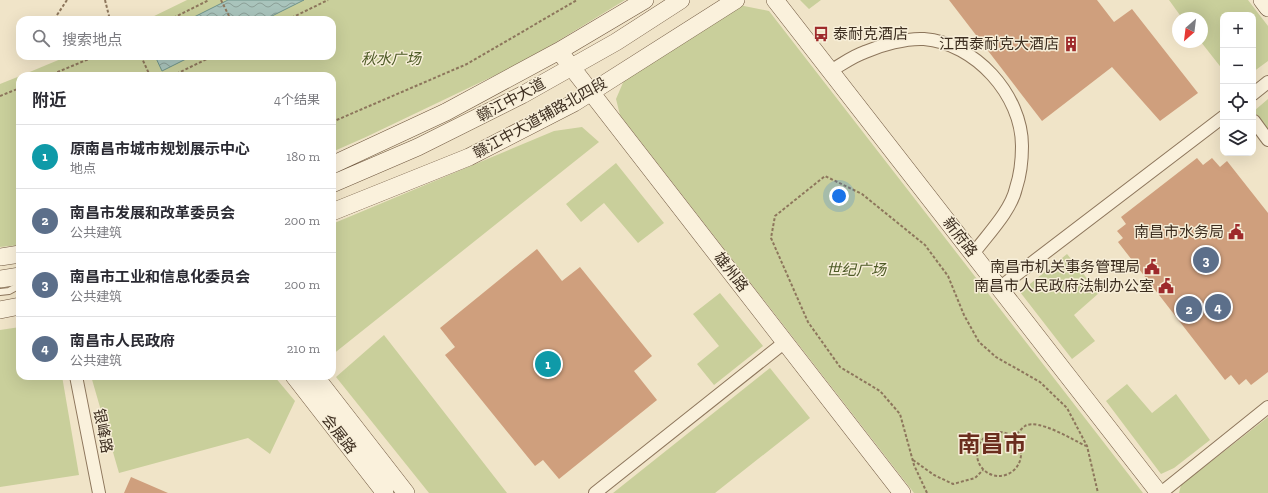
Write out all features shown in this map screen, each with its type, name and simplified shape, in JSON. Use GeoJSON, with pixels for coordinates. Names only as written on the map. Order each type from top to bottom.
{"type":"FeatureCollection","features":[{"type":"Feature","properties":{"kind":"street","name":"赣江中大道"},"geometry":{"type":"LineString","coordinates":[[336,163],[446,112],[559,51],[645,0]]}},
{"type":"Feature","properties":{"kind":"street","name":"赣江中大道"},"geometry":{"type":"LineString","coordinates":[[336,182],[418,147],[522,95],[616,42],[681,0]]}},
{"type":"Feature","properties":{"kind":"street","name":"赣江中大道辅路北四段"},"geometry":{"type":"LineString","coordinates":[[336,210],[469,157],[574,103],[736,0]]}},
{"type":"Feature","properties":{"kind":"street","name":"新府路"},"geometry":{"type":"LineString","coordinates":[[775,0],[1160,493]]}},
{"type":"Feature","properties":{"kind":"street"},"geometry":{"type":"LineString","coordinates":[[1262,0],[1268,8]]}},
{"type":"Feature","properties":{"kind":"street"},"geometry":{"type":"LineString","coordinates":[[830,71],[864,52],[896,42],[923,39],[948,44],[972,57],[1006,92],[1015,111],[1021,134],[1022,147],[1016,190],[1006,210],[972,254]]}},
{"type":"Feature","properties":{"kind":"street","name":"雄州路"},"geometry":{"type":"LineString","coordinates":[[559,51],[902,493]]}},
{"type":"Feature","properties":{"kind":"street"},"geometry":{"type":"LineString","coordinates":[[1256,92],[1268,82]]}},
{"type":"Feature","properties":{"kind":"street"},"geometry":{"type":"LineString","coordinates":[[999,288],[1220,119]]}},
{"type":"Feature","properties":{"kind":"street"},"geometry":{"type":"LineString","coordinates":[[1256,124],[1268,140]]}},
{"type":"Feature","properties":{"kind":"street"},"geometry":{"type":"LineString","coordinates":[[0,257],[16,255]]}},
{"type":"Feature","properties":{"kind":"street"},"geometry":{"type":"LineString","coordinates":[[0,279],[16,277]]}},
{"type":"Feature","properties":{"kind":"street"},"geometry":{"type":"LineString","coordinates":[[0,310],[16,307]]}},
{"type":"Feature","properties":{"kind":"street"},"geometry":{"type":"LineString","coordinates":[[595,493],[785,342]]}},
{"type":"Feature","properties":{"kind":"street","name":"银峰路"},"geometry":{"type":"LineString","coordinates":[[77,380],[99,493]]}},
{"type":"Feature","properties":{"kind":"street","name":"会展路"},"geometry":{"type":"LineString","coordinates":[[297,380],[385,493]]}},
{"type":"Feature","properties":{"kind":"street","name":"会展路"},"geometry":{"type":"LineString","coordinates":[[318,380],[406,493]]}},
{"type":"Feature","properties":{"kind":"street"},"geometry":{"type":"LineString","coordinates":[[1160,493],[1268,407]]}},
{"type":"Feature","properties":{"kind":"lane"},"geometry":{"type":"LineString","coordinates":[[0,292],[9,291],[16,287]]}},
{"type":"Feature","properties":{"kind":"path"},"geometry":{"type":"LineString","coordinates":[[57,15],[67,0]]}},
{"type":"Feature","properties":{"kind":"path"},"geometry":{"type":"LineString","coordinates":[[105,0],[109,16]]}},
{"type":"Feature","properties":{"kind":"path"},"geometry":{"type":"LineString","coordinates":[[177,16],[209,0]]}},
{"type":"Feature","properties":{"kind":"path"},"geometry":{"type":"LineString","coordinates":[[221,0],[229,16]]}},
{"type":"Feature","properties":{"kind":"path"},"geometry":{"type":"LineString","coordinates":[[295,16],[327,0]]}},
{"type":"Feature","properties":{"kind":"path"},"geometry":{"type":"LineString","coordinates":[[336,120],[467,64],[577,0]]}},
{"type":"Feature","properties":{"kind":"path"},"geometry":{"type":"LineString","coordinates":[[58,72],[86,60]]}},
{"type":"Feature","properties":{"kind":"path"},"geometry":{"type":"LineString","coordinates":[[143,60],[148,72]]}},
{"type":"Feature","properties":{"kind":"path"},"geometry":{"type":"LineString","coordinates":[[180,72],[205,60]]}},
{"type":"Feature","properties":{"kind":"path"},"geometry":{"type":"LineString","coordinates":[[0,96],[16,90]]}},
{"type":"Feature","properties":{"kind":"path"},"geometry":{"type":"LineString","coordinates":[[927,493],[912,460],[900,414],[880,391],[840,367],[808,322],[771,238],[775,216],[825,176],[862,194],[925,245],[948,276],[964,315],[979,342],[996,357],[1040,382],[1067,408],[1087,446],[1098,493]]}},
{"type":"Feature","properties":{"kind":"path"},"geometry":{"type":"LineString","coordinates":[[1014,438],[1024,426],[1032,424],[1049,428],[1087,446]]}},
{"type":"Feature","properties":{"kind":"path"},"geometry":{"type":"LineString","coordinates":[[1005,433],[1014,438],[1019,445],[1021,454],[1017,467],[1010,474],[1001,476],[993,476],[983,470],[979,465],[976,455],[978,445],[982,439],[990,434],[1005,433]]}},
{"type":"Feature","properties":{"kind":"path"},"geometry":{"type":"LineString","coordinates":[[912,460],[934,475],[953,484],[975,478],[983,470]]}},
{"type":"Feature","properties":{"kind":"green space","name":"秋水广场"},"geometry":{"type":"Polygon","coordinates":[[[187,0],[625,0],[553,44],[504,71],[336,150],[336,72],[30,72],[58,60],[336,60],[336,16],[154,16],[187,0]]]}},
{"type":"Feature","properties":{"kind":"green space"},"geometry":{"type":"Polygon","coordinates":[[[800,0],[821,0],[809,9],[800,0]]]}},
{"type":"Feature","properties":{"kind":"green space"},"geometry":{"type":"Polygon","coordinates":[[[1169,0],[1248,0],[1268,26],[1268,61],[1256,70],[1256,12],[1220,12],[1220,66],[1206,48],[1208,48],[1208,12],[1178,12],[1169,0]]]}},
{"type":"Feature","properties":{"kind":"green space","name":"世纪广场"},"geometry":{"type":"Polygon","coordinates":[[[739,5],[769,11],[1143,493],[914,493],[620,115],[616,99],[625,78],[739,5]]]}},
{"type":"Feature","properties":{"kind":"green space"},"geometry":{"type":"Polygon","coordinates":[[[16,78],[16,245],[0,247],[0,84],[16,78]]]}},
{"type":"Feature","properties":{"kind":"green space"},"geometry":{"type":"Polygon","coordinates":[[[1268,99],[1268,130],[1256,114],[1256,109],[1268,99]]]}},
{"type":"Feature","properties":{"kind":"green space"},"geometry":{"type":"Polygon","coordinates":[[[582,127],[599,142],[336,352],[336,222],[554,131],[582,127]]]}},
{"type":"Feature","properties":{"kind":"green space"},"geometry":{"type":"Polygon","coordinates":[[[616,163],[664,223],[638,243],[604,203],[581,222],[566,204],[616,163]]]}},
{"type":"Feature","properties":{"kind":"green space"},"geometry":{"type":"Polygon","coordinates":[[[1067,254],[1099,293],[1074,315],[1095,341],[1072,359],[1020,292],[1067,254]]]}},
{"type":"Feature","properties":{"kind":"green space"},"geometry":{"type":"Polygon","coordinates":[[[720,293],[763,346],[714,385],[697,364],[719,346],[693,314],[720,293]]]}},
{"type":"Feature","properties":{"kind":"green space"},"geometry":{"type":"Polygon","coordinates":[[[16,328],[16,380],[63,380],[79,475],[0,487],[0,330],[16,328]]]}},
{"type":"Feature","properties":{"kind":"green space"},"geometry":{"type":"Polygon","coordinates":[[[384,335],[507,493],[429,493],[336,377],[384,335]]]}},
{"type":"Feature","properties":{"kind":"green space"},"geometry":{"type":"Polygon","coordinates":[[[770,368],[810,418],[715,493],[613,493],[770,368]]]}},
{"type":"Feature","properties":{"kind":"green space"},"geometry":{"type":"Polygon","coordinates":[[[92,380],[277,380],[295,401],[270,454],[248,438],[119,473],[92,380]]]}},
{"type":"Feature","properties":{"kind":"green space"},"geometry":{"type":"Polygon","coordinates":[[[1127,384],[1152,413],[1176,394],[1210,440],[1174,468],[1161,474],[1106,401],[1127,384]]]}},
{"type":"Feature","properties":{"kind":"green space"},"geometry":{"type":"Polygon","coordinates":[[[1268,417],[1268,493],[1179,493],[1181,485],[1268,417]]]}},
{"type":"Feature","properties":{"kind":"water"},"geometry":{"type":"Polygon","coordinates":[[[228,0],[304,0],[272,16],[196,16],[228,0]]]}},
{"type":"Feature","properties":{"kind":"water"},"geometry":{"type":"Polygon","coordinates":[[[157,60],[184,60],[162,71],[157,60]]]}},
{"type":"Feature","properties":{"kind":"building","name":"江西泰耐克大酒店"},"geometry":{"type":"Polygon","coordinates":[[[949,0],[1097,0],[1114,22],[1132,9],[1198,93],[1160,121],[1112,67],[1042,121],[949,0]]]}},
{"type":"Feature","properties":{"kind":"building"},"geometry":{"type":"Polygon","coordinates":[[[1197,158],[1203,165],[1212,158],[1220,167],[1227,161],[1268,213],[1268,372],[1251,385],[1246,379],[1239,385],[1231,375],[1225,380],[1118,242],[1123,238],[1117,231],[1126,224],[1121,217],[1197,158]]]}},
{"type":"Feature","properties":{"kind":"building"},"geometry":{"type":"Polygon","coordinates":[[[537,249],[562,281],[580,267],[652,356],[634,371],[657,400],[559,479],[543,460],[535,466],[445,355],[455,347],[440,328],[537,249]]]}},
{"type":"Feature","properties":{"kind":"building"},"geometry":{"type":"Polygon","coordinates":[[[131,477],[168,493],[124,493],[131,477]]]}},
{"type":"Feature","properties":{"kind":"place","name":"泰耐克酒店"},"geometry":{"type":"Point","coordinates":[821,34]}},
{"type":"Feature","properties":{"kind":"place","name":"江西泰耐克大酒店"},"geometry":{"type":"Point","coordinates":[1071,44]}},
{"type":"Feature","properties":{"kind":"place","name":"南昌市水务局"},"geometry":{"type":"Point","coordinates":[1236,232]}},
{"type":"Feature","properties":{"kind":"place","name":"南昌市工业和信息化委员会"},"geometry":{"type":"Point","coordinates":[1206,260]}},
{"type":"Feature","properties":{"kind":"place","name":"南昌市机关事务管理局"},"geometry":{"type":"Point","coordinates":[1152,267]}},
{"type":"Feature","properties":{"kind":"place","name":"南昌市人民政府法制办公室"},"geometry":{"type":"Point","coordinates":[1166,286]}},
{"type":"Feature","properties":{"kind":"place","name":"南昌市人民政府"},"geometry":{"type":"Point","coordinates":[1218,307]}},
{"type":"Feature","properties":{"kind":"place","name":"南昌市发展和改革委员会"},"geometry":{"type":"Point","coordinates":[1189,309]}},
{"type":"Feature","properties":{"kind":"place","name":"原南昌市城市规划展示中心"},"geometry":{"type":"Point","coordinates":[548,364]}},
{"type":"Feature","properties":{"kind":"district","name":"南昌市"},"geometry":{"type":"Point","coordinates":[992,444]}}]}
